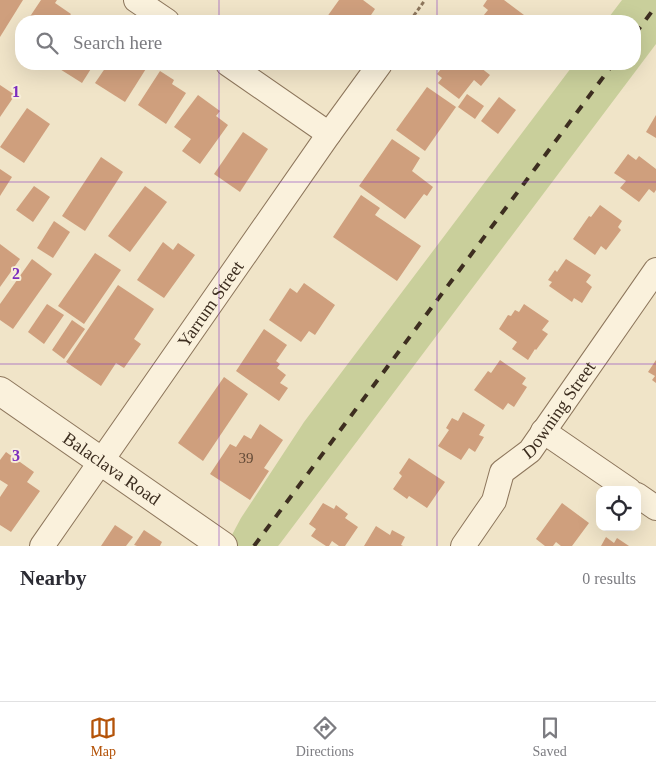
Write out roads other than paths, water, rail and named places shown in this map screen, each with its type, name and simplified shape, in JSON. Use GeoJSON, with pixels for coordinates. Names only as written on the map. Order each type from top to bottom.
{"type":"FeatureCollection","features":[{"type":"Feature","properties":{"kind":"street"},"geometry":{"type":"LineString","coordinates":[[136,0],[158,15]]}},
{"type":"Feature","properties":{"kind":"street"},"geometry":{"type":"LineString","coordinates":[[237,70],[329,134]]}},
{"type":"Feature","properties":{"kind":"street","name":"Yarrum Street"},"geometry":{"type":"LineString","coordinates":[[42,546],[376,70]]}},
{"type":"Feature","properties":{"kind":"street","name":"Downing Street"},"geometry":{"type":"LineString","coordinates":[[463,546],[494,502],[502,472],[530,451],[656,270]]}},
{"type":"Feature","properties":{"kind":"street","name":"Balaclava Road"},"geometry":{"type":"LineString","coordinates":[[0,391],[223,546]]}},
{"type":"Feature","properties":{"kind":"street"},"geometry":{"type":"LineString","coordinates":[[543,431],[623,486]]}},
{"type":"Feature","properties":{"kind":"street"},"geometry":{"type":"LineString","coordinates":[[641,498],[656,508]]}},
{"type":"Feature","properties":{"kind":"railway"},"geometry":{"type":"LineString","coordinates":[[641,26],[656,6]]}},
{"type":"Feature","properties":{"kind":"railway"},"geometry":{"type":"LineString","coordinates":[[254,546],[609,70]]}}]}
